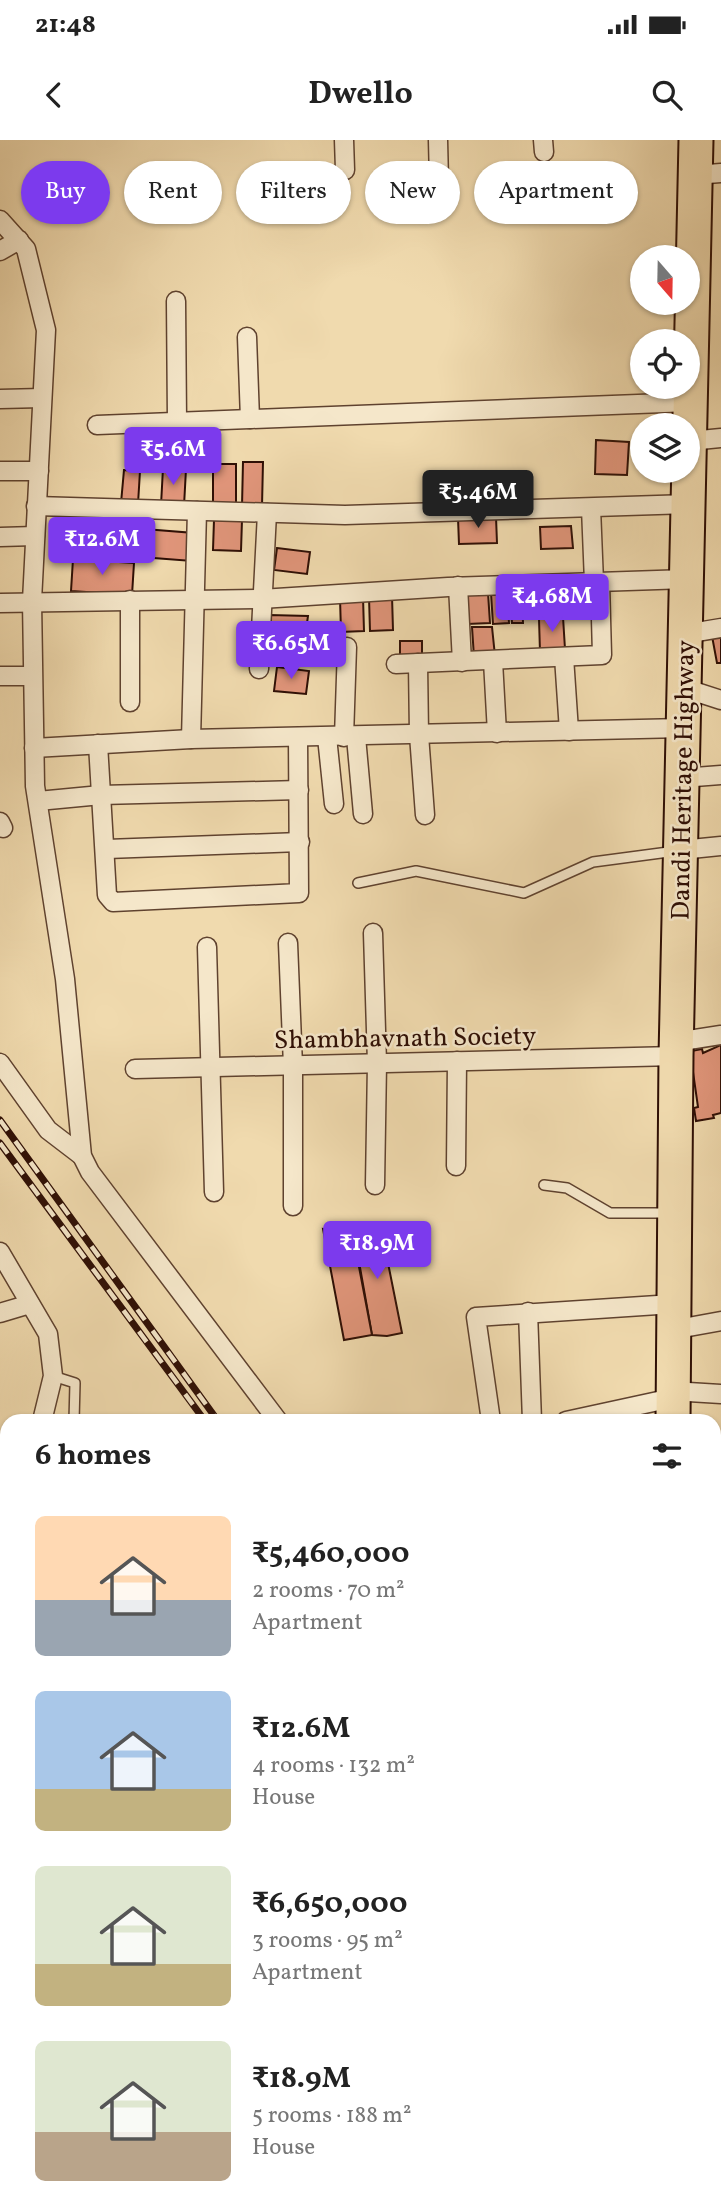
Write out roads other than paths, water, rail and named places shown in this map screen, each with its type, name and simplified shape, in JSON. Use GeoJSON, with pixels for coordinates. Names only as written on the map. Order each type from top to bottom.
{"type":"FeatureCollection","features":[{"type":"Feature","properties":{"kind":"highway","name":"Dandi Heritage Highway"},"geometry":{"type":"LineString","coordinates":[[673,1403],[676,1049],[689,504],[706,439],[691,402],[708,174],[696,140]]}},
{"type":"Feature","properties":{"kind":"street"},"geometry":{"type":"LineString","coordinates":[[344,140],[345,161]]}},
{"type":"Feature","properties":{"kind":"street"},"geometry":{"type":"LineString","coordinates":[[438,140],[439,161]]}},
{"type":"Feature","properties":{"kind":"street"},"geometry":{"type":"LineString","coordinates":[[0,220],[26,248],[46,330],[32,601],[34,748],[38,801],[65,979],[82,1156],[90,1172],[273,1414]]}},
{"type":"Feature","properties":{"kind":"street"},"geometry":{"type":"LineString","coordinates":[[0,251],[19,240]]}},
{"type":"Feature","properties":{"kind":"street"},"geometry":{"type":"LineString","coordinates":[[176,301],[177,422]]}},
{"type":"Feature","properties":{"kind":"street"},"geometry":{"type":"LineString","coordinates":[[247,337],[250,419]]}},
{"type":"Feature","properties":{"kind":"street"},"geometry":{"type":"LineString","coordinates":[[0,399],[42,398]]}},
{"type":"Feature","properties":{"kind":"street"},"geometry":{"type":"LineString","coordinates":[[97,425],[691,402]]}},
{"type":"Feature","properties":{"kind":"street"},"geometry":{"type":"LineString","coordinates":[[0,471],[39,471]]}},
{"type":"Feature","properties":{"kind":"street"},"geometry":{"type":"LineString","coordinates":[[36,506],[345,515],[689,504]]}},
{"type":"Feature","properties":{"kind":"street"},"geometry":{"type":"LineString","coordinates":[[396,664],[603,655],[591,508]]}},
{"type":"Feature","properties":{"kind":"street"},"geometry":{"type":"LineString","coordinates":[[191,739],[197,600],[197,511]]}},
{"type":"Feature","properties":{"kind":"street"},"geometry":{"type":"LineString","coordinates":[[258,669],[267,513]]}},
{"type":"Feature","properties":{"kind":"street"},"geometry":{"type":"LineString","coordinates":[[0,537],[35,536]]}},
{"type":"Feature","properties":{"kind":"street"},"geometry":{"type":"LineString","coordinates":[[0,603],[261,599],[458,586],[687,579]]}},
{"type":"Feature","properties":{"kind":"street"},"geometry":{"type":"LineString","coordinates":[[458,586],[461,662]]}},
{"type":"Feature","properties":{"kind":"street"},"geometry":{"type":"LineString","coordinates":[[130,600],[130,702]]}},
{"type":"Feature","properties":{"kind":"street"},"geometry":{"type":"LineString","coordinates":[[685,634],[721,628]]}},
{"type":"Feature","properties":{"kind":"street"},"geometry":{"type":"LineString","coordinates":[[334,804],[342,737],[347,648]]}},
{"type":"Feature","properties":{"kind":"street"},"geometry":{"type":"LineString","coordinates":[[564,657],[569,731]]}},
{"type":"Feature","properties":{"kind":"street"},"geometry":{"type":"LineString","coordinates":[[493,661],[497,733]]}},
{"type":"Feature","properties":{"kind":"street"},"geometry":{"type":"LineString","coordinates":[[418,663],[419,735],[425,815]]}},
{"type":"Feature","properties":{"kind":"street"},"geometry":{"type":"LineString","coordinates":[[0,676],[31,676]]}},
{"type":"Feature","properties":{"kind":"street"},"geometry":{"type":"LineString","coordinates":[[684,688],[721,700]]}},
{"type":"Feature","properties":{"kind":"street"},"geometry":{"type":"LineString","coordinates":[[34,748],[191,739],[683,728]]}},
{"type":"Feature","properties":{"kind":"street"},"geometry":{"type":"LineString","coordinates":[[98,744],[107,849],[107,895],[113,902],[296,894],[301,890],[298,737]]}},
{"type":"Feature","properties":{"kind":"street"},"geometry":{"type":"LineString","coordinates":[[342,737],[363,814]]}},
{"type":"Feature","properties":{"kind":"street"},"geometry":{"type":"LineString","coordinates":[[682,778],[721,775]]}},
{"type":"Feature","properties":{"kind":"street"},"geometry":{"type":"LineString","coordinates":[[38,801],[101,795],[299,790]]}},
{"type":"Feature","properties":{"kind":"street"},"geometry":{"type":"LineString","coordinates":[[107,849],[300,842]]}},
{"type":"Feature","properties":{"kind":"street"},"geometry":{"type":"LineString","coordinates":[[681,850],[721,846]]}},
{"type":"Feature","properties":{"kind":"street"},"geometry":{"type":"LineString","coordinates":[[373,933],[377,1063],[375,1185]]}},
{"type":"Feature","properties":{"kind":"street"},"geometry":{"type":"LineString","coordinates":[[288,943],[293,1066],[293,1206]]}},
{"type":"Feature","properties":{"kind":"street"},"geometry":{"type":"LineString","coordinates":[[207,947],[208,1068],[214,1192]]}},
{"type":"Feature","properties":{"kind":"street","name":"Shambhavnath Society"},"geometry":{"type":"LineString","coordinates":[[135,1069],[457,1062],[676,1049],[721,1035]]}},
{"type":"Feature","properties":{"kind":"street"},"geometry":{"type":"LineString","coordinates":[[456,1166],[457,1062]]}},
{"type":"Feature","properties":{"kind":"street"},"geometry":{"type":"LineString","coordinates":[[0,1063],[48,1130],[82,1156]]}},
{"type":"Feature","properties":{"kind":"street"},"geometry":{"type":"LineString","coordinates":[[0,1252],[48,1334],[52,1376],[44,1414]]}},
{"type":"Feature","properties":{"kind":"street"},"geometry":{"type":"LineString","coordinates":[[0,1313],[30,1304]]}},
{"type":"Feature","properties":{"kind":"street"},"geometry":{"type":"LineString","coordinates":[[528,1312],[532,1414]]}},
{"type":"Feature","properties":{"kind":"street"},"geometry":{"type":"LineString","coordinates":[[490,1414],[474,1322],[480,1316],[528,1312],[721,1321]]}},
{"type":"Feature","properties":{"kind":"street"},"geometry":{"type":"LineString","coordinates":[[608,1414],[721,1394]]}},
{"type":"Feature","properties":{"kind":"lane"},"geometry":{"type":"LineString","coordinates":[[358,883],[416,871],[524,893],[593,862],[681,850]]}},
{"type":"Feature","properties":{"kind":"lane"},"geometry":{"type":"LineString","coordinates":[[544,1185],[568,1188],[610,1213],[674,1213]]}},
{"type":"Feature","properties":{"kind":"lane"},"geometry":{"type":"LineString","coordinates":[[52,1376],[72,1381],[76,1386],[74,1414]]}},
{"type":"Feature","properties":{"kind":"railway"},"geometry":{"type":"LineString","coordinates":[[0,1120],[213,1414]]}},
{"type":"Feature","properties":{"kind":"railway"},"geometry":{"type":"LineString","coordinates":[[0,1143],[200,1414]]}}]}
